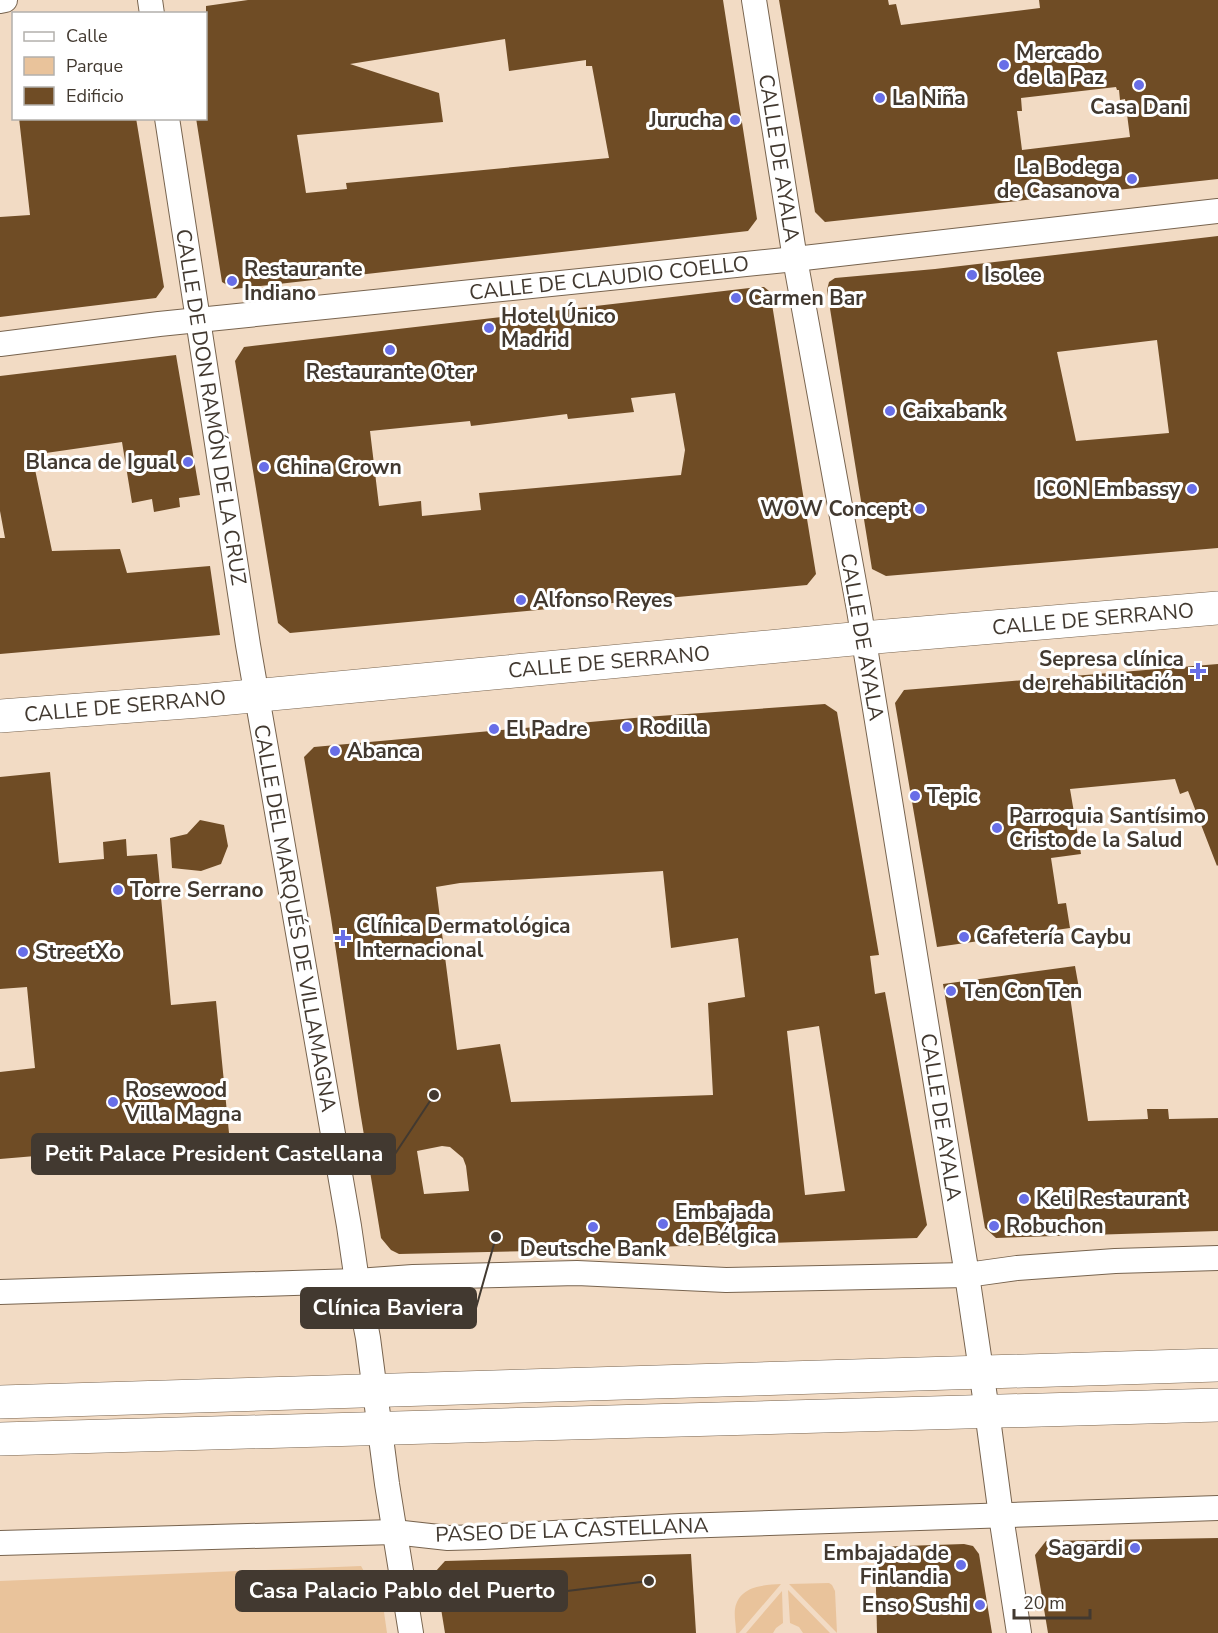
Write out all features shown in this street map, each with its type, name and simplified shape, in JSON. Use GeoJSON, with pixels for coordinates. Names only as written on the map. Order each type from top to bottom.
{"type":"FeatureCollection","features":[{"type":"Feature","properties":{"kind":"main road","name":"CALLE DE SERRANO"},"geometry":{"type":"LineString","coordinates":[[0,716],[200,701],[256,694],[1218,608]]}},
{"type":"Feature","properties":{"kind":"main road"},"geometry":{"type":"LineString","coordinates":[[0,1401],[1218,1365]]}},
{"type":"Feature","properties":{"kind":"main road"},"geometry":{"type":"LineString","coordinates":[[0,1439],[1218,1405]]}},
{"type":"Feature","properties":{"kind":"street"},"geometry":{"type":"LineString","coordinates":[[0,1],[5,0]]}},
{"type":"Feature","properties":{"kind":"street","name":"CALLE DE AYALA"},"geometry":{"type":"LineString","coordinates":[[754,0],[795,259],[863,639],[967,1275]]}},
{"type":"Feature","properties":{"kind":"street","name":"CALLE DE DON RAMÓN DE LA CRUZ"},"geometry":{"type":"LineString","coordinates":[[167,120],[256,694]]}},
{"type":"Feature","properties":{"kind":"street","name":"CALLE DE CLAUDIO COELLO"},"geometry":{"type":"LineString","coordinates":[[0,344],[159,324],[795,259],[1218,211]]}},
{"type":"Feature","properties":{"kind":"street","name":"CALLE DEL MARQUÉS DE VILLAMAGNA"},"geometry":{"type":"LineString","coordinates":[[256,694],[368,1338],[394,1532],[411,1633]]}},
{"type":"Feature","properties":{"kind":"street"},"geometry":{"type":"LineString","coordinates":[[0,1292],[577,1273],[726,1280],[967,1275],[1017,1268],[1115,1261],[1218,1258]]}},
{"type":"Feature","properties":{"kind":"street"},"geometry":{"type":"LineString","coordinates":[[967,1275],[1019,1633]]}},
{"type":"Feature","properties":{"kind":"street","name":"PASEO DE LA CASTELLANA"},"geometry":{"type":"LineString","coordinates":[[0,1543],[394,1532],[448,1538],[691,1525],[1218,1508]]}},
{"type":"Feature","properties":{"kind":"green space"},"geometry":{"type":"Polygon","coordinates":[[[361,1566],[383,1605],[387,1633],[0,1633],[0,1581],[361,1566]]]}},
{"type":"Feature","properties":{"kind":"green space"},"geometry":{"type":"Polygon","coordinates":[[[829,1583],[835,1591],[837,1633],[789,1584],[829,1583]]]}},
{"type":"Feature","properties":{"kind":"green space"},"geometry":{"type":"Polygon","coordinates":[[[781,1584],[739,1633],[736,1633],[735,1609],[741,1596],[753,1588],[781,1584]]]}},
{"type":"Feature","properties":{"kind":"green space"},"geometry":{"type":"Polygon","coordinates":[[[788,1590],[830,1633],[803,1633],[799,1627],[790,1623],[788,1590]]]}},
{"type":"Feature","properties":{"kind":"green space"},"geometry":{"type":"Polygon","coordinates":[[[782,1591],[783,1623],[773,1633],[746,1633],[782,1591]]]}},
{"type":"Feature","properties":{"kind":"building"},"geometry":{"type":"Polygon","coordinates":[[[248,0],[723,0],[757,219],[748,231],[234,289],[222,282],[196,120],[207,120],[206,6],[248,0]],[[505,39],[350,64],[439,93],[443,122],[297,135],[306,193],[347,189],[346,183],[609,158],[592,66],[586,66],[586,60],[509,71],[505,39]]]}},
{"type":"Feature","properties":{"kind":"building"},"geometry":{"type":"Polygon","coordinates":[[[779,0],[888,0],[889,5],[896,4],[901,25],[1040,8],[1039,0],[1218,0],[1218,179],[825,222],[815,212],[779,0]],[[1116,87],[1021,98],[1022,111],[1017,111],[1022,150],[1130,137],[1125,99],[1120,100],[1119,90],[1116,87]]]}},
{"type":"Feature","properties":{"kind":"building"},"geometry":{"type":"Polygon","coordinates":[[[19,120],[136,120],[164,287],[156,298],[0,317],[0,217],[30,215],[19,120]]]}},
{"type":"Feature","properties":{"kind":"building"},"geometry":{"type":"Polygon","coordinates":[[[1218,236],[1218,548],[886,576],[872,569],[827,290],[829,282],[835,278],[935,269],[1218,236]],[[1157,340],[1057,352],[1076,441],[1169,433],[1157,340]]]}},
{"type":"Feature","properties":{"kind":"building"},"geometry":{"type":"Polygon","coordinates":[[[764,287],[769,291],[771,298],[816,574],[807,585],[290,633],[278,623],[235,361],[244,347],[764,287]],[[675,393],[631,398],[634,412],[568,419],[567,414],[471,426],[470,421],[370,431],[379,506],[421,501],[422,516],[481,510],[479,493],[681,475],[685,450],[675,393]]]}},
{"type":"Feature","properties":{"kind":"building"},"geometry":{"type":"Polygon","coordinates":[[[176,355],[200,495],[179,498],[180,507],[154,512],[152,499],[132,503],[122,442],[32,455],[52,551],[120,549],[127,573],[210,566],[220,635],[0,654],[0,538],[5,538],[0,511],[0,376],[176,355]]]}},
{"type":"Feature","properties":{"kind":"building"},"geometry":{"type":"Polygon","coordinates":[[[1218,664],[1218,865],[1188,791],[1180,794],[1175,779],[1070,789],[1081,854],[1051,858],[1058,904],[1066,903],[1070,928],[937,947],[895,703],[904,690],[1218,664]]]}},
{"type":"Feature","properties":{"kind":"building"},"geometry":{"type":"Polygon","coordinates":[[[825,704],[837,712],[879,955],[870,956],[875,994],[885,992],[927,1225],[917,1238],[399,1254],[391,1250],[381,1238],[304,757],[314,747],[645,717],[825,704]],[[663,871],[460,883],[436,887],[457,1050],[500,1044],[511,1102],[713,1095],[708,1003],[745,997],[738,938],[671,948],[663,871]],[[819,1026],[787,1031],[805,1195],[845,1191],[819,1026]],[[442,1146],[417,1151],[424,1194],[469,1191],[463,1158],[450,1147],[442,1146]]]}},
{"type":"Feature","properties":{"kind":"building"},"geometry":{"type":"Polygon","coordinates":[[[50,772],[59,863],[104,859],[103,842],[126,839],[127,856],[157,854],[171,1005],[216,1001],[229,1133],[122,1143],[123,1147],[106,1150],[0,1159],[0,1072],[35,1068],[27,987],[0,989],[0,777],[50,772]]]}},
{"type":"Feature","properties":{"kind":"building"},"geometry":{"type":"Polygon","coordinates":[[[200,820],[224,825],[228,846],[221,864],[201,871],[172,868],[170,838],[187,834],[200,820]]]}},
{"type":"Feature","properties":{"kind":"building"},"geometry":{"type":"Polygon","coordinates":[[[1075,966],[1080,994],[1070,996],[1088,1121],[1148,1119],[1147,1109],[1168,1109],[1169,1119],[1218,1118],[1218,1231],[996,1238],[985,1228],[943,984],[1075,966]]]}},
{"type":"Feature","properties":{"kind":"building"},"geometry":{"type":"Polygon","coordinates":[[[1218,1538],[1218,1633],[1048,1633],[1035,1555],[1046,1541],[1218,1538]]]}},
{"type":"Feature","properties":{"kind":"building"},"geometry":{"type":"Polygon","coordinates":[[[964,1544],[973,1546],[979,1554],[992,1633],[877,1633],[875,1547],[964,1544]]]}},
{"type":"Feature","properties":{"kind":"building"},"geometry":{"type":"Polygon","coordinates":[[[691,1554],[696,1633],[445,1633],[435,1572],[445,1561],[691,1554]]]}},
{"type":"Feature","properties":{"kind":"place","name":"Mercado de la Paz"},"geometry":{"type":"Point","coordinates":[1004,65]}},
{"type":"Feature","properties":{"kind":"place","name":"Casa Dani"},"geometry":{"type":"Point","coordinates":[1139,85]}},
{"type":"Feature","properties":{"kind":"place","name":"La Niña"},"geometry":{"type":"Point","coordinates":[880,98]}},
{"type":"Feature","properties":{"kind":"place","name":"Jurucha"},"geometry":{"type":"Point","coordinates":[735,120]}},
{"type":"Feature","properties":{"kind":"place","name":"La Bodega de Casanova"},"geometry":{"type":"Point","coordinates":[1132,179]}},
{"type":"Feature","properties":{"kind":"place","name":"Isolee"},"geometry":{"type":"Point","coordinates":[972,275]}},
{"type":"Feature","properties":{"kind":"place","name":"Restaurante Indiano"},"geometry":{"type":"Point","coordinates":[232,281]}},
{"type":"Feature","properties":{"kind":"place","name":"Carmen Bar"},"geometry":{"type":"Point","coordinates":[736,298]}},
{"type":"Feature","properties":{"kind":"place","name":"Hotel Único Madrid"},"geometry":{"type":"Point","coordinates":[489,328]}},
{"type":"Feature","properties":{"kind":"place","name":"Restaurante Oter"},"geometry":{"type":"Point","coordinates":[390,350]}},
{"type":"Feature","properties":{"kind":"place","name":"Caixabank"},"geometry":{"type":"Point","coordinates":[890,411]}},
{"type":"Feature","properties":{"kind":"place","name":"Blanca de Igual"},"geometry":{"type":"Point","coordinates":[188,462]}},
{"type":"Feature","properties":{"kind":"place","name":"China Crown"},"geometry":{"type":"Point","coordinates":[264,467]}},
{"type":"Feature","properties":{"kind":"place","name":"ICON Embassy"},"geometry":{"type":"Point","coordinates":[1192,489]}},
{"type":"Feature","properties":{"kind":"place","name":"WOW Concept"},"geometry":{"type":"Point","coordinates":[920,509]}},
{"type":"Feature","properties":{"kind":"place","name":"Alfonso Reyes"},"geometry":{"type":"Point","coordinates":[521,600]}},
{"type":"Feature","properties":{"kind":"place","name":"Sepresa clínica de rehabilitación"},"geometry":{"type":"Point","coordinates":[1198,671]}},
{"type":"Feature","properties":{"kind":"place","name":"Rodilla"},"geometry":{"type":"Point","coordinates":[627,727]}},
{"type":"Feature","properties":{"kind":"place","name":"El Padre"},"geometry":{"type":"Point","coordinates":[494,729]}},
{"type":"Feature","properties":{"kind":"place","name":"Abanca"},"geometry":{"type":"Point","coordinates":[335,751]}},
{"type":"Feature","properties":{"kind":"place","name":"Tepic"},"geometry":{"type":"Point","coordinates":[915,796]}},
{"type":"Feature","properties":{"kind":"place","name":"Parroquia Santísimo Cristo de la Salud"},"geometry":{"type":"Point","coordinates":[997,828]}},
{"type":"Feature","properties":{"kind":"place","name":"Torre Serrano"},"geometry":{"type":"Point","coordinates":[118,890]}},
{"type":"Feature","properties":{"kind":"place","name":"Cafetería Caybu"},"geometry":{"type":"Point","coordinates":[964,937]}},
{"type":"Feature","properties":{"kind":"place","name":"Clínica Dermatológica Internacional"},"geometry":{"type":"Point","coordinates":[343,938]}},
{"type":"Feature","properties":{"kind":"place","name":"StreetXo"},"geometry":{"type":"Point","coordinates":[23,952]}},
{"type":"Feature","properties":{"kind":"place","name":"Ten Con Ten"},"geometry":{"type":"Point","coordinates":[951,991]}},
{"type":"Feature","properties":{"kind":"place","name":"Petit Palace President Castellana"},"geometry":{"type":"Point","coordinates":[434,1095]}},
{"type":"Feature","properties":{"kind":"place","name":"Rosewood Villa Magna"},"geometry":{"type":"Point","coordinates":[113,1102]}},
{"type":"Feature","properties":{"kind":"place","name":"Keli Restaurant"},"geometry":{"type":"Point","coordinates":[1024,1199]}},
{"type":"Feature","properties":{"kind":"place","name":"Embajada de Bélgica"},"geometry":{"type":"Point","coordinates":[663,1224]}},
{"type":"Feature","properties":{"kind":"place","name":"Robuchon"},"geometry":{"type":"Point","coordinates":[994,1226]}},
{"type":"Feature","properties":{"kind":"place","name":"Deutsche Bank"},"geometry":{"type":"Point","coordinates":[593,1227]}},
{"type":"Feature","properties":{"kind":"place","name":"Clínica Baviera"},"geometry":{"type":"Point","coordinates":[496,1237]}},
{"type":"Feature","properties":{"kind":"place","name":"Sagardi"},"geometry":{"type":"Point","coordinates":[1135,1548]}},
{"type":"Feature","properties":{"kind":"place","name":"Embajada de Finlandia"},"geometry":{"type":"Point","coordinates":[961,1565]}},
{"type":"Feature","properties":{"kind":"place","name":"Casa Palacio Pablo del Puerto"},"geometry":{"type":"Point","coordinates":[649,1581]}},
{"type":"Feature","properties":{"kind":"place","name":"Enso Sushi"},"geometry":{"type":"Point","coordinates":[980,1605]}}]}
